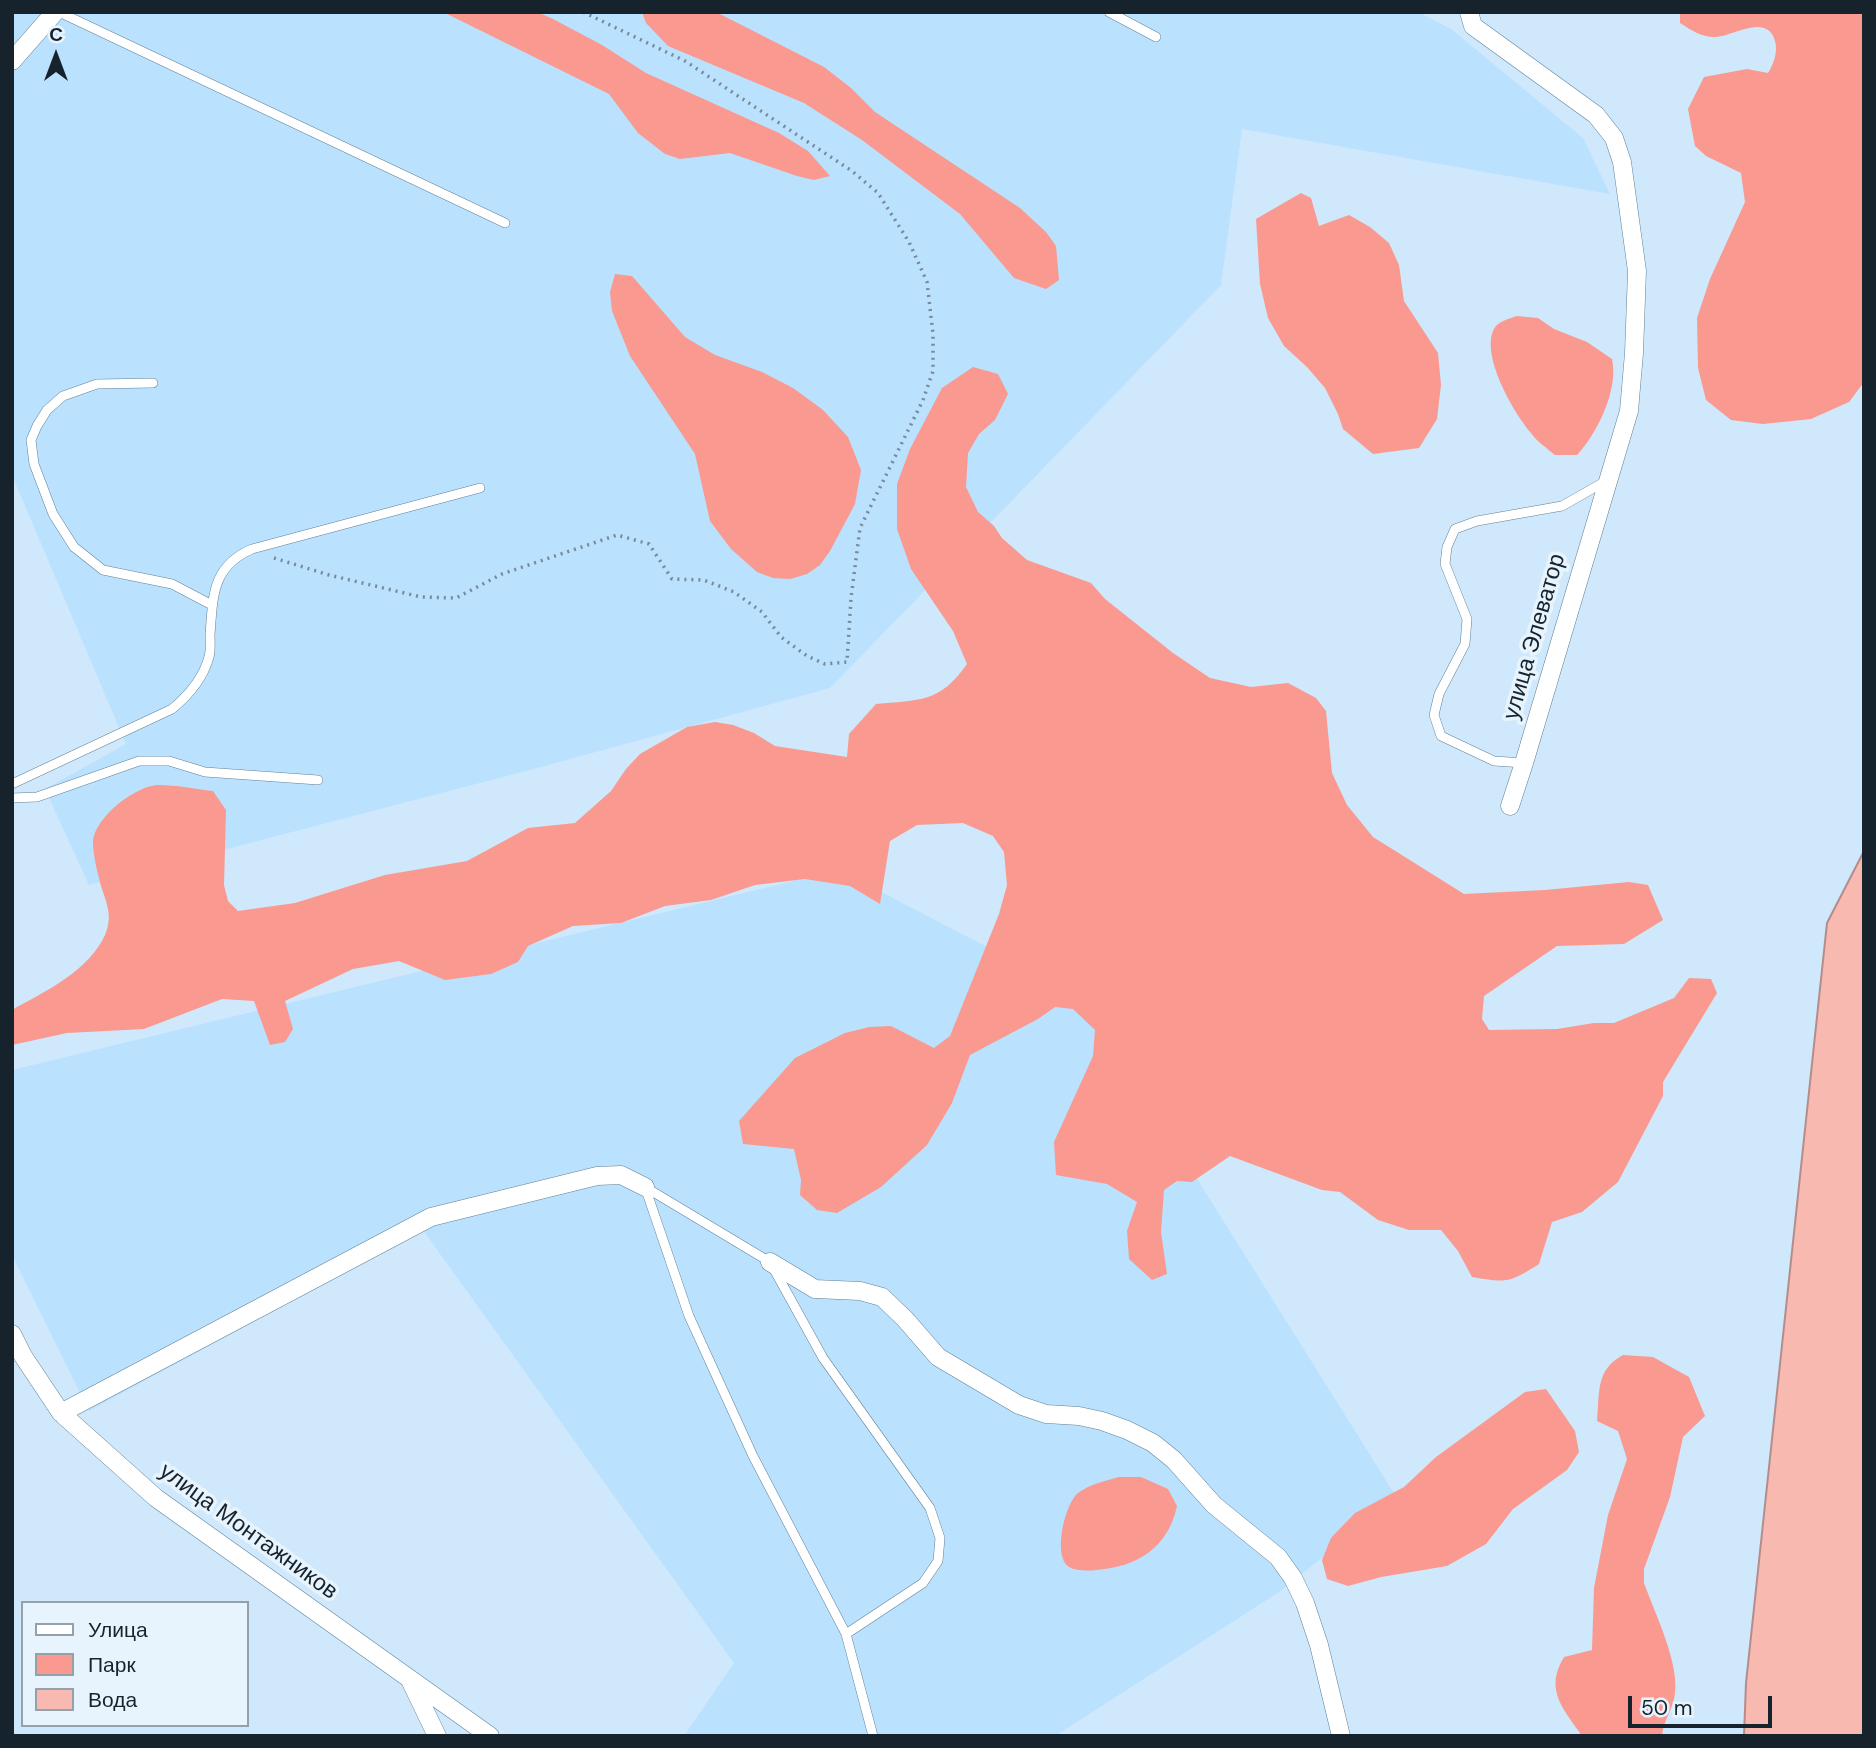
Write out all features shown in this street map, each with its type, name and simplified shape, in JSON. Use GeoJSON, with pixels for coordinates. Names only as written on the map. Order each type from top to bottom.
{"type":"FeatureCollection","features":[{"type":"Feature","properties":{"kind":"street"},"geometry":{"type":"LineString","coordinates":[[12,61],[57,12]]}},
{"type":"Feature","properties":{"kind":"street","name":"улица Элеватор"},"geometry":{"type":"LineString","coordinates":[[1469,12],[1473,26],[1596,115],[1614,138],[1622,162],[1637,271],[1629,411],[1510,806]]}},
{"type":"Feature","properties":{"kind":"street"},"geometry":{"type":"LineString","coordinates":[[61,1413],[430,1217],[597,1176],[621,1175],[645,1187]]}},
{"type":"Feature","properties":{"kind":"street"},"geometry":{"type":"LineString","coordinates":[[770,1262],[815,1290],[860,1291],[882,1297],[938,1357],[1019,1405],[1046,1414],[1079,1416],[1102,1421],[1153,1443],[1174,1460],[1214,1505],[1278,1557],[1305,1603],[1319,1646],[1341,1736]]}},
{"type":"Feature","properties":{"kind":"street","name":"улица Монтажников"},"geometry":{"type":"LineString","coordinates":[[12,1334],[23,1356],[61,1413],[156,1498],[490,1736]]}},
{"type":"Feature","properties":{"kind":"street"},"geometry":{"type":"LineString","coordinates":[[410,1679],[437,1736]]}},
{"type":"Feature","properties":{"kind":"lane"},"geometry":{"type":"LineString","coordinates":[[57,12],[505,223]]}},
{"type":"Feature","properties":{"kind":"lane"},"geometry":{"type":"LineString","coordinates":[[1109,12],[1156,37]]}},
{"type":"Feature","properties":{"kind":"lane"},"geometry":{"type":"LineString","coordinates":[[153,383],[97,384],[63,396],[47,410],[37,426],[32,440],[34,464],[53,514],[74,547],[103,570],[172,584],[212,605]]}},
{"type":"Feature","properties":{"kind":"lane"},"geometry":{"type":"LineString","coordinates":[[1524,763],[1494,761],[1441,736],[1434,715],[1439,694],[1465,644],[1467,619],[1445,564],[1447,547],[1455,530],[1477,521],[1562,506],[1606,481]]}},
{"type":"Feature","properties":{"kind":"lane"},"geometry":{"type":"LineString","coordinates":[[12,784],[172,709],[188,696],[200,678],[209,656],[216,583],[225,566],[238,555],[480,488]]}},
{"type":"Feature","properties":{"kind":"lane"},"geometry":{"type":"LineString","coordinates":[[12,798],[37,797],[139,761],[169,761],[205,772],[318,780]]}},
{"type":"Feature","properties":{"kind":"lane"},"geometry":{"type":"LineString","coordinates":[[645,1187],[770,1262],[822,1358],[930,1508],[940,1538],[938,1561],[923,1583],[846,1634]]}},
{"type":"Feature","properties":{"kind":"lane"},"geometry":{"type":"LineString","coordinates":[[645,1187],[689,1316],[753,1456],[846,1634],[873,1736]]}},
{"type":"Feature","properties":{"kind":"path"},"geometry":{"type":"LineString","coordinates":[[253,549],[287,563],[329,575],[421,597],[456,598],[502,574],[617,535],[649,544],[672,579],[704,580],[734,592],[762,612],[781,637],[807,656],[825,664],[847,662],[851,598],[860,528],[923,400],[933,371],[933,334],[927,282],[909,243],[878,193],[852,171],[685,61],[583,12]]}},
{"type":"Feature","properties":{"kind":"shaded area"},"geometry":{"type":"Polygon","coordinates":[[[12,12],[1418,12],[1451,29],[1583,138],[1610,194],[1242,129],[1221,285],[830,688],[89,885],[45,789],[126,744],[12,475],[12,12]]]}},
{"type":"Feature","properties":{"kind":"shaded area"},"geometry":{"type":"Polygon","coordinates":[[[839,870],[1083,997],[1397,1498],[1279,1592],[1055,1736],[684,1736],[734,1663],[423,1230],[89,1411],[12,1255],[12,1070],[839,870]]]}},
{"type":"Feature","properties":{"kind":"green space"},"geometry":{"type":"Polygon","coordinates":[[[443,12],[537,12],[602,45],[646,73],[779,133],[808,151],[830,176],[814,180],[730,153],[680,159],[665,154],[638,133],[609,94],[443,12]]]}},
{"type":"Feature","properties":{"kind":"green space"},"geometry":{"type":"Polygon","coordinates":[[[642,12],[716,12],[824,67],[851,88],[875,112],[1020,208],[1046,232],[1056,246],[1059,280],[1046,289],[1014,278],[960,214],[862,140],[804,103],[668,46],[646,23],[642,12]]]}},
{"type":"Feature","properties":{"kind":"green space"},"geometry":{"type":"Polygon","coordinates":[[[1680,12],[1864,12],[1864,382],[1849,402],[1811,419],[1763,424],[1731,420],[1706,400],[1698,368],[1697,318],[1710,279],[1745,202],[1741,173],[1706,156],[1695,146],[1688,109],[1704,77],[1747,69],[1768,73],[1775,57],[1776,45],[1771,33],[1765,28],[1748,28],[1715,37],[1692,31],[1680,23],[1680,12]]]}},
{"type":"Feature","properties":{"kind":"green space"},"geometry":{"type":"Polygon","coordinates":[[[1301,193],[1311,198],[1319,226],[1349,215],[1370,227],[1389,243],[1399,265],[1404,301],[1438,353],[1441,385],[1437,419],[1419,448],[1373,454],[1343,429],[1325,388],[1284,346],[1268,318],[1260,284],[1256,219],[1301,193]]]}},
{"type":"Feature","properties":{"kind":"green space"},"geometry":{"type":"Polygon","coordinates":[[[615,274],[632,276],[685,337],[715,355],[762,372],[793,388],[823,410],[848,437],[861,470],[855,504],[830,551],[820,565],[807,574],[790,579],[773,578],[757,572],[731,549],[710,521],[695,454],[630,356],[612,311],[610,292],[615,274]]]}},
{"type":"Feature","properties":{"kind":"green space"},"geometry":{"type":"Polygon","coordinates":[[[1517,316],[1538,318],[1554,329],[1587,342],[1612,359],[1612,384],[1605,410],[1592,435],[1577,455],[1555,455],[1539,442],[1516,412],[1501,383],[1491,353],[1491,340],[1498,324],[1517,316]]]}},
{"type":"Feature","properties":{"kind":"green space"},"geometry":{"type":"Polygon","coordinates":[[[973,367],[998,374],[1008,394],[995,420],[979,434],[968,453],[966,487],[978,512],[1027,560],[1091,583],[1105,599],[1173,653],[1210,678],[1251,687],[1288,683],[1316,698],[1326,711],[1332,773],[1347,805],[1373,837],[1464,894],[1629,882],[1648,885],[1663,920],[1624,944],[1557,946],[1484,996],[1482,1019],[1489,1030],[1557,1029],[1614,1023],[1674,998],[1689,978],[1711,979],[1717,993],[1663,1082],[1663,1096],[1618,1182],[1582,1212],[1552,1222],[1539,1264],[1507,1280],[1472,1277],[1458,1251],[1441,1230],[1409,1230],[1378,1220],[1340,1192],[1322,1190],[1230,1156],[1192,1182],[1177,1181],[1164,1190],[1161,1232],[1167,1274],[1152,1280],[1129,1259],[1127,1231],[1137,1202],[1107,1184],[1056,1175],[1054,1142],[1093,1056],[1095,1030],[1073,1009],[1055,1007],[970,1055],[952,1103],[927,1145],[881,1187],[837,1213],[817,1210],[800,1195],[801,1180],[794,1149],[743,1144],[739,1121],[795,1058],[845,1033],[869,1027],[891,1026],[934,1048],[950,1036],[999,914],[1007,885],[1004,852],[993,836],[963,823],[917,825],[890,841],[880,904],[850,886],[805,879],[755,885],[711,900],[665,906],[621,923],[573,926],[528,946],[518,962],[491,974],[445,980],[399,961],[353,969],[285,1001],[293,1029],[285,1042],[270,1045],[254,1001],[222,999],[144,1029],[67,1033],[12,1045],[12,1012],[15,1008],[53,987],[78,969],[89,959],[105,935],[109,912],[94,855],[95,832],[118,804],[139,790],[159,785],[213,791],[226,810],[224,885],[228,901],[238,911],[295,903],[385,875],[467,861],[528,828],[575,823],[611,791],[640,754],[687,727],[715,722],[733,725],[754,733],[775,746],[847,757],[849,734],[876,704],[917,700],[938,693],[957,677],[967,664],[953,631],[911,569],[897,529],[897,484],[910,449],[942,388],[973,367]]]}},
{"type":"Feature","properties":{"kind":"green space"},"geometry":{"type":"Polygon","coordinates":[[[1623,1355],[1653,1357],[1689,1377],[1705,1416],[1683,1437],[1670,1497],[1644,1569],[1644,1583],[1666,1641],[1674,1672],[1674,1699],[1662,1736],[1582,1736],[1558,1698],[1556,1679],[1564,1657],[1592,1650],[1594,1588],[1608,1515],[1627,1459],[1618,1431],[1597,1421],[1599,1392],[1603,1375],[1614,1361],[1623,1355]]]}},
{"type":"Feature","properties":{"kind":"green space"},"geometry":{"type":"Polygon","coordinates":[[[1546,1389],[1575,1431],[1579,1452],[1567,1470],[1513,1509],[1486,1544],[1447,1566],[1381,1577],[1348,1586],[1327,1579],[1322,1560],[1331,1538],[1355,1513],[1404,1487],[1436,1457],[1525,1392],[1546,1389]]]}},
{"type":"Feature","properties":{"kind":"green space"},"geometry":{"type":"Polygon","coordinates":[[[1119,1477],[1141,1477],[1168,1489],[1177,1506],[1173,1521],[1158,1544],[1137,1560],[1125,1565],[1089,1571],[1069,1567],[1061,1553],[1061,1542],[1065,1518],[1073,1499],[1088,1487],[1119,1477]]]}},
{"type":"Feature","properties":{"kind":"water"},"geometry":{"type":"Polygon","coordinates":[[[1864,851],[1864,1736],[1744,1736],[1746,1683],[1827,923],[1864,851]]]}}]}
